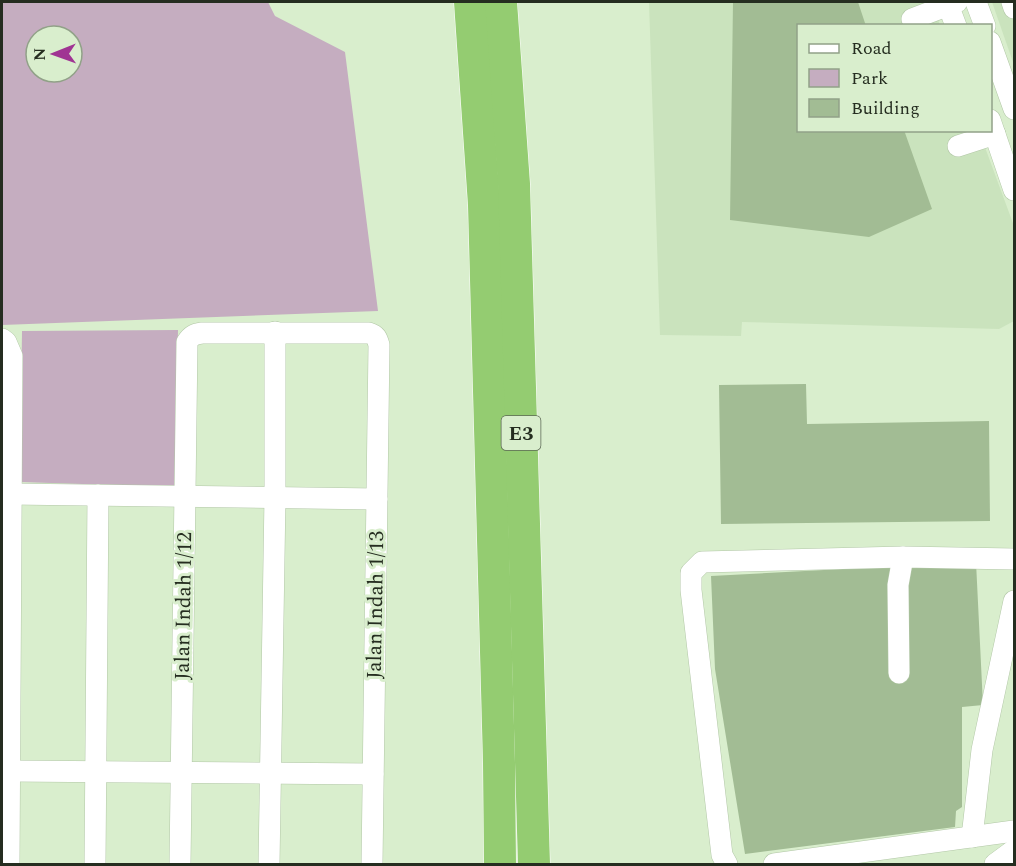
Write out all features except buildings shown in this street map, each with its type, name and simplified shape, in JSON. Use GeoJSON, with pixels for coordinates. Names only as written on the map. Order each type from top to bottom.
{"type":"FeatureCollection","features":[{"type":"Feature","properties":{"kind":"highway","name":"E3"},"geometry":{"type":"LineString","coordinates":[[470,2],[484,205],[500,864]]}},
{"type":"Feature","properties":{"kind":"highway","name":"E3"},"geometry":{"type":"LineString","coordinates":[[501,2],[514,184],[534,864]]}},
{"type":"Feature","properties":{"kind":"street"},"geometry":{"type":"LineString","coordinates":[[976,2],[984,24]]}},
{"type":"Feature","properties":{"kind":"street"},"geometry":{"type":"LineString","coordinates":[[1012,2],[1014,8]]}},
{"type":"Feature","properties":{"kind":"street"},"geometry":{"type":"LineString","coordinates":[[912,19],[951,3],[956,24]]}},
{"type":"Feature","properties":{"kind":"street"},"geometry":{"type":"LineString","coordinates":[[992,48],[1014,109]]}},
{"type":"Feature","properties":{"kind":"street"},"geometry":{"type":"LineString","coordinates":[[993,127],[1014,190]]}},
{"type":"Feature","properties":{"kind":"street"},"geometry":{"type":"LineString","coordinates":[[958,146],[984,132]]}},
{"type":"Feature","properties":{"kind":"street"},"geometry":{"type":"LineString","coordinates":[[268,864],[276,332]]}},
{"type":"Feature","properties":{"kind":"street","name":"Jalan Indah 1/13"},"geometry":{"type":"LineString","coordinates":[[276,332],[369,333],[374,335],[379,345],[372,864]]}},
{"type":"Feature","properties":{"kind":"street","name":"Jalan Indah 1/12"},"geometry":{"type":"LineString","coordinates":[[180,864],[187,342],[194,334],[202,333],[276,332]]}},
{"type":"Feature","properties":{"kind":"street"},"geometry":{"type":"LineString","coordinates":[[4,341],[12,356],[11,494],[6,562],[9,864]]}},
{"type":"Feature","properties":{"kind":"street"},"geometry":{"type":"LineString","coordinates":[[11,494],[377,499]]}},
{"type":"Feature","properties":{"kind":"street"},"geometry":{"type":"LineString","coordinates":[[95,864],[98,495]]}},
{"type":"Feature","properties":{"kind":"street"},"geometry":{"type":"LineString","coordinates":[[727,864],[722,855],[691,590],[691,573],[702,562],[903,557],[1014,558]]}},
{"type":"Feature","properties":{"kind":"street"},"geometry":{"type":"LineString","coordinates":[[899,673],[898,585],[903,557]]}},
{"type":"Feature","properties":{"kind":"street"},"geometry":{"type":"LineString","coordinates":[[972,837],[982,750],[1014,601]]}},
{"type":"Feature","properties":{"kind":"street"},"geometry":{"type":"LineString","coordinates":[[7,766],[96,772],[373,774]]}},
{"type":"Feature","properties":{"kind":"street"},"geometry":{"type":"LineString","coordinates":[[774,864],[1014,831]]}},
{"type":"Feature","properties":{"kind":"street"},"geometry":{"type":"LineString","coordinates":[[996,864],[1014,848]]}},
{"type":"Feature","properties":{"kind":"street"},"geometry":{"type":"LineString","coordinates":[[1013,864],[1014,848]]}},
{"type":"Feature","properties":{"kind":"shaded area"},"geometry":{"type":"Polygon","coordinates":[[[649,2],[931,2],[940,24],[797,24],[797,132],[979,132],[1014,226],[1014,321],[999,329],[742,322],[741,336],[660,335],[649,2]]]}},
{"type":"Feature","properties":{"kind":"shaded area"},"geometry":{"type":"Polygon","coordinates":[[[992,2],[1014,2],[1014,65],[992,2]]]}},
{"type":"Feature","properties":{"kind":"green space"},"geometry":{"type":"Polygon","coordinates":[[[2,2],[268,2],[275,16],[345,52],[378,311],[2,325],[2,2]]]}},
{"type":"Feature","properties":{"kind":"green space"},"geometry":{"type":"Polygon","coordinates":[[[178,330],[175,487],[20,482],[22,331],[178,330]]]}}]}
